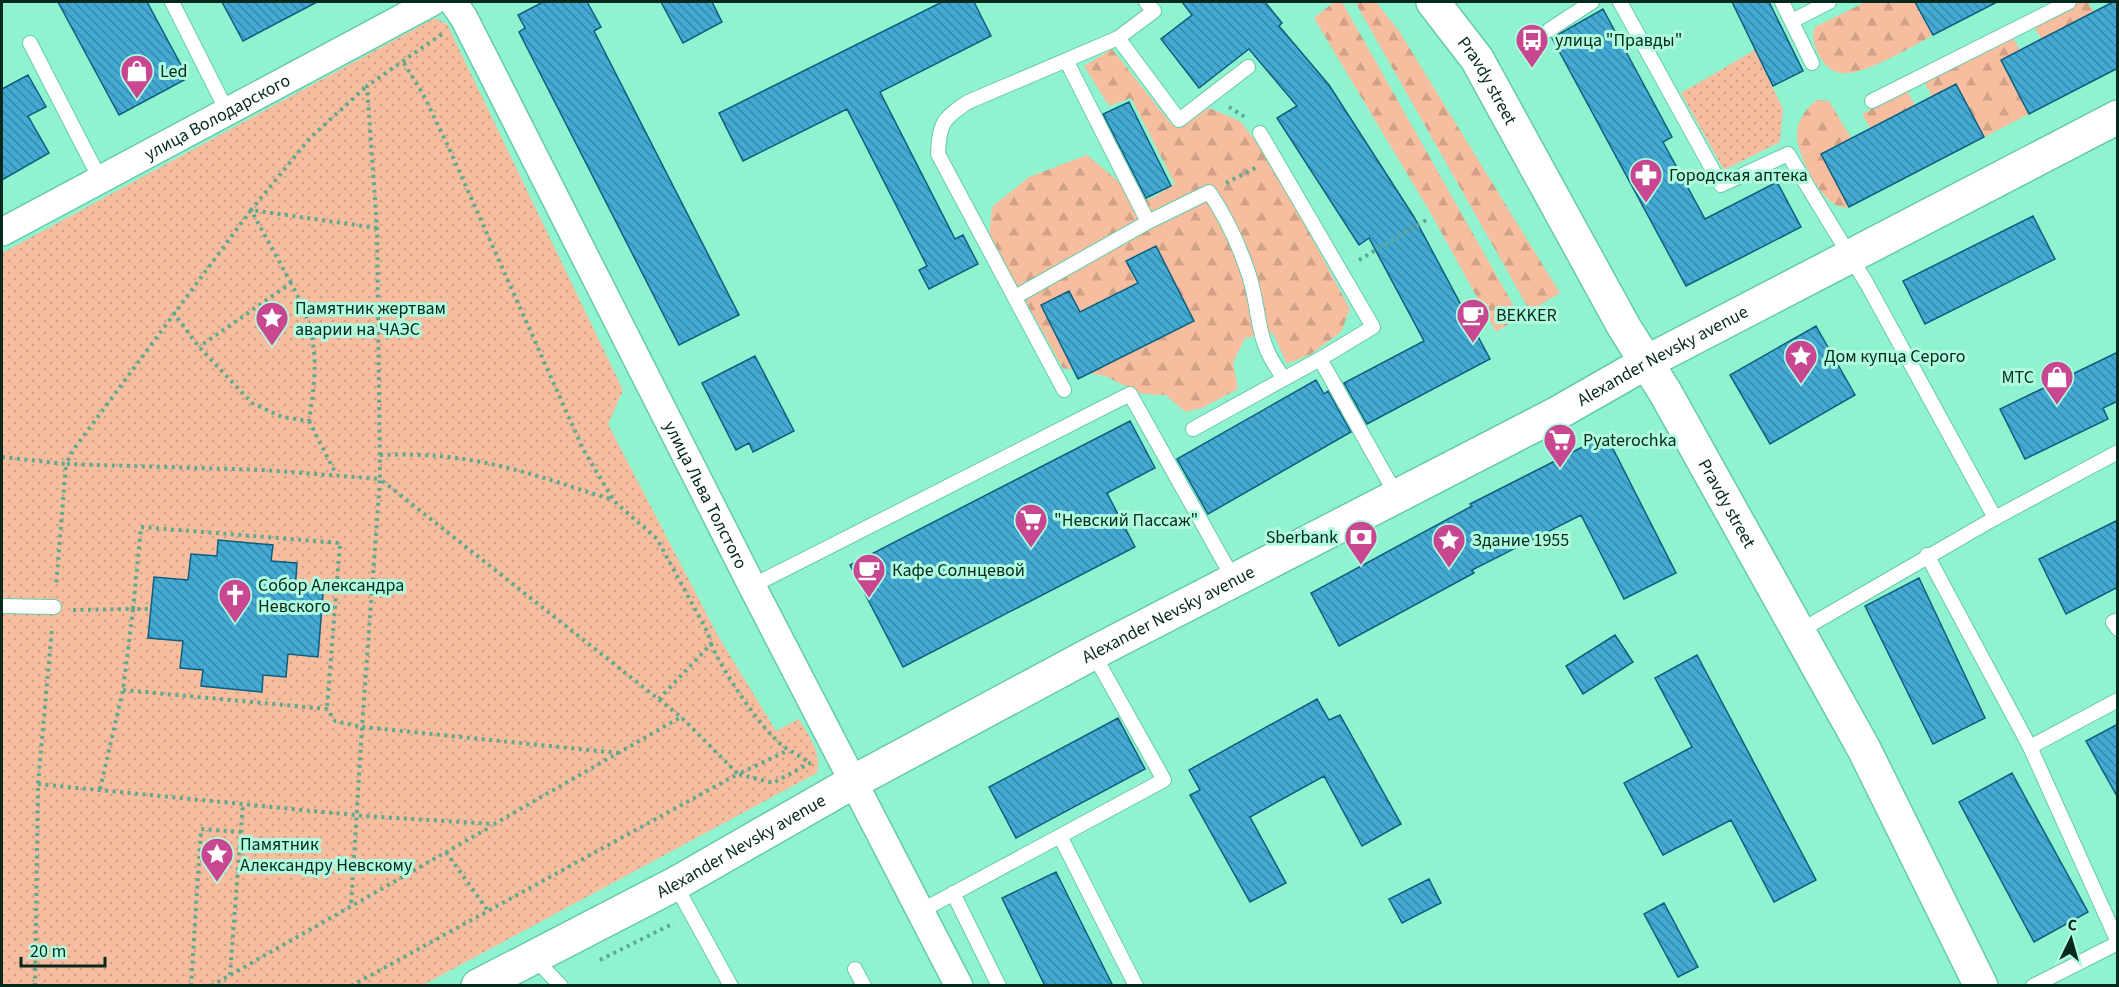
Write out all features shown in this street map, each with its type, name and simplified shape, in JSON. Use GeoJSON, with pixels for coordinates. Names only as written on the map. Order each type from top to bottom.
{"type":"FeatureCollection","features":[{"type":"Feature","properties":{"kind":"main road","name":"Pravdy street"},"geometry":{"type":"LineString","coordinates":[[1433,2],[1477,59],[1624,327],[1647,362],[1796,632],[1864,749],[1982,986]]}},
{"type":"Feature","properties":{"kind":"main road","name":"Alexander Nevsky avenue"},"geometry":{"type":"LineString","coordinates":[[478,986],[675,884],[855,781],[1093,653],[1556,414],[1647,362],[1851,258],[2118,117]]}},
{"type":"Feature","properties":{"kind":"street","name":"улица Володарского"},"geometry":{"type":"LineString","coordinates":[[2,232],[432,2]]}},
{"type":"Feature","properties":{"kind":"street","name":"улица Льва Толстого"},"geometry":{"type":"LineString","coordinates":[[459,10],[752,586],[855,781],[919,912],[959,986]]}},
{"type":"Feature","properties":{"kind":"lane"},"geometry":{"type":"LineString","coordinates":[[172,2],[227,111]]}},
{"type":"Feature","properties":{"kind":"lane"},"geometry":{"type":"LineString","coordinates":[[1064,390],[938,154],[939,134],[946,116],[968,102],[1118,38],[1154,11],[1146,2]]}},
{"type":"Feature","properties":{"kind":"lane"},"geometry":{"type":"LineString","coordinates":[[1549,30],[1592,2]]}},
{"type":"Feature","properties":{"kind":"lane"},"geometry":{"type":"LineString","coordinates":[[1620,2],[1721,185],[1788,154],[1851,258],[1995,518]]}},
{"type":"Feature","properties":{"kind":"lane"},"geometry":{"type":"LineString","coordinates":[[1782,2],[1812,63]]}},
{"type":"Feature","properties":{"kind":"lane"},"geometry":{"type":"LineString","coordinates":[[1792,21],[1829,2]]}},
{"type":"Feature","properties":{"kind":"lane"},"geometry":{"type":"LineString","coordinates":[[1872,101],[2069,2]]}},
{"type":"Feature","properties":{"kind":"lane"},"geometry":{"type":"LineString","coordinates":[[1118,38],[1179,120],[1248,67]]}},
{"type":"Feature","properties":{"kind":"lane"},"geometry":{"type":"LineString","coordinates":[[30,43],[100,179]]}},
{"type":"Feature","properties":{"kind":"lane"},"geometry":{"type":"LineString","coordinates":[[1066,60],[1148,222]]}},
{"type":"Feature","properties":{"kind":"lane"},"geometry":{"type":"LineString","coordinates":[[1193,429],[1373,327],[1260,134]]}},
{"type":"Feature","properties":{"kind":"lane"},"geometry":{"type":"LineString","coordinates":[[1015,297],[1148,222],[1209,192],[1235,236],[1250,277],[1260,334],[1271,362],[1284,378]]}},
{"type":"Feature","properties":{"kind":"lane"},"geometry":{"type":"LineString","coordinates":[[1320,359],[1397,496]]}},
{"type":"Feature","properties":{"kind":"lane"},"geometry":{"type":"LineString","coordinates":[[752,586],[1131,394],[1234,580]]}},
{"type":"Feature","properties":{"kind":"lane"},"geometry":{"type":"LineString","coordinates":[[1796,632],[1927,555],[2118,452]]}},
{"type":"Feature","properties":{"kind":"lane"},"geometry":{"type":"LineString","coordinates":[[1927,555],[2030,747],[2118,943],[2033,986]]}},
{"type":"Feature","properties":{"kind":"lane"},"geometry":{"type":"LineString","coordinates":[[2,606],[54,607]]}},
{"type":"Feature","properties":{"kind":"lane"},"geometry":{"type":"LineString","coordinates":[[2118,620],[2113,622],[2118,629]]}},
{"type":"Feature","properties":{"kind":"lane"},"geometry":{"type":"LineString","coordinates":[[919,912],[1164,780],[1093,653]]}},
{"type":"Feature","properties":{"kind":"lane"},"geometry":{"type":"LineString","coordinates":[[2030,747],[2118,700]]}},
{"type":"Feature","properties":{"kind":"lane"},"geometry":{"type":"LineString","coordinates":[[1060,836],[1136,986]]}},
{"type":"Feature","properties":{"kind":"lane"},"geometry":{"type":"LineString","coordinates":[[675,884],[731,986]]}},
{"type":"Feature","properties":{"kind":"lane"},"geometry":{"type":"LineString","coordinates":[[953,893],[999,986]]}},
{"type":"Feature","properties":{"kind":"lane"},"geometry":{"type":"LineString","coordinates":[[534,957],[561,986]]}},
{"type":"Feature","properties":{"kind":"lane"},"geometry":{"type":"LineString","coordinates":[[855,969],[864,986]]}},
{"type":"Feature","properties":{"kind":"path"},"geometry":{"type":"LineString","coordinates":[[35,986],[38,784],[66,464],[74,448],[173,312],[251,210],[310,138],[367,86],[404,63],[459,10]]}},
{"type":"Feature","properties":{"kind":"path"},"geometry":{"type":"LineString","coordinates":[[404,63],[424,96],[448,146],[583,449],[614,501],[657,539],[719,664],[765,727],[789,750],[811,763]]}},
{"type":"Feature","properties":{"kind":"path"},"geometry":{"type":"LineString","coordinates":[[351,906],[380,479],[377,228],[367,86]]}},
{"type":"Feature","properties":{"kind":"path"},"geometry":{"type":"LineString","coordinates":[[1209,97],[1244,114],[1260,134]]}},
{"type":"Feature","properties":{"kind":"path"},"geometry":{"type":"LineString","coordinates":[[1209,192],[1274,158]]}},
{"type":"Feature","properties":{"kind":"path"},"geometry":{"type":"LineString","coordinates":[[251,210],[377,228]]}},
{"type":"Feature","properties":{"kind":"path"},"geometry":{"type":"LineString","coordinates":[[251,210],[291,283],[311,326],[316,374],[309,421],[336,474]]}},
{"type":"Feature","properties":{"kind":"path"},"geometry":{"type":"LineString","coordinates":[[1340,271],[1428,219]]}},
{"type":"Feature","properties":{"kind":"path"},"geometry":{"type":"LineString","coordinates":[[199,347],[291,283]]}},
{"type":"Feature","properties":{"kind":"path"},"geometry":{"type":"LineString","coordinates":[[173,312],[199,347],[252,403],[282,417],[309,421]]}},
{"type":"Feature","properties":{"kind":"path"},"geometry":{"type":"LineString","coordinates":[[380,456],[450,456],[483,461],[520,469],[614,501]]}},
{"type":"Feature","properties":{"kind":"path"},"geometry":{"type":"LineString","coordinates":[[2,457],[66,464],[336,474],[380,479],[681,717],[738,774],[773,783],[838,748]]}},
{"type":"Feature","properties":{"kind":"path"},"geometry":{"type":"LineString","coordinates":[[100,789],[123,690],[141,527],[340,543],[327,709],[335,721],[362,727],[619,753]]}},
{"type":"Feature","properties":{"kind":"path"},"geometry":{"type":"LineString","coordinates":[[54,607],[70,610],[151,609]]}},
{"type":"Feature","properties":{"kind":"path"},"geometry":{"type":"LineString","coordinates":[[658,699],[711,644]]}},
{"type":"Feature","properties":{"kind":"path"},"geometry":{"type":"LineString","coordinates":[[123,690],[327,709]]}},
{"type":"Feature","properties":{"kind":"path"},"geometry":{"type":"LineString","coordinates":[[211,986],[681,717]]}},
{"type":"Feature","properties":{"kind":"path"},"geometry":{"type":"LineString","coordinates":[[351,986],[738,774],[789,750]]}},
{"type":"Feature","properties":{"kind":"path"},"geometry":{"type":"LineString","coordinates":[[38,784],[356,815],[494,824]]}},
{"type":"Feature","properties":{"kind":"path"},"geometry":{"type":"LineString","coordinates":[[230,975],[243,803]]}},
{"type":"Feature","properties":{"kind":"path"},"geometry":{"type":"LineString","coordinates":[[191,986],[201,830],[241,832]]}},
{"type":"Feature","properties":{"kind":"path"},"geometry":{"type":"LineString","coordinates":[[446,852],[488,911]]}},
{"type":"Feature","properties":{"kind":"green space"},"geometry":{"type":"Polygon","coordinates":[[[1334,2],[1342,2],[1520,317],[1496,332],[1433,217],[1314,18],[1334,2]]]}},
{"type":"Feature","properties":{"kind":"green space"},"geometry":{"type":"Polygon","coordinates":[[[1355,2],[1376,2],[1399,31],[1560,293],[1530,311],[1355,2]]]}},
{"type":"Feature","properties":{"kind":"green space"},"geometry":{"type":"Polygon","coordinates":[[[1866,2],[1915,2],[1933,35],[1862,70],[1842,73],[1829,68],[1816,50],[1813,39],[1815,27],[1866,2]]]}},
{"type":"Feature","properties":{"kind":"green space"},"geometry":{"type":"Polygon","coordinates":[[[2077,2],[2088,2],[2094,12],[2041,39],[2033,24],[2077,2]]]}},
{"type":"Feature","properties":{"kind":"green space"},"geometry":{"type":"Polygon","coordinates":[[[435,18],[447,24],[623,390],[608,424],[718,636],[776,731],[799,719],[816,752],[817,773],[423,985],[2,986],[2,253],[435,18]]]}},
{"type":"Feature","properties":{"kind":"green space"},"geometry":{"type":"Polygon","coordinates":[[[2012,36],[2020,50],[2001,61],[2029,114],[1984,137],[1956,84],[1932,96],[1924,82],[2012,36]]]}},
{"type":"Feature","properties":{"kind":"green space"},"geometry":{"type":"Polygon","coordinates":[[[1112,49],[1172,125],[1182,127],[1209,108],[1240,121],[1261,148],[1283,184],[1350,309],[1341,332],[1311,354],[1287,364],[1273,333],[1245,338],[1233,363],[1238,389],[1202,408],[1185,412],[1166,395],[1142,394],[1105,376],[1063,368],[989,236],[992,207],[1029,177],[1087,155],[1118,181],[1149,200],[1175,184],[1131,98],[1109,106],[1084,66],[1112,49]]]}},
{"type":"Feature","properties":{"kind":"green space"},"geometry":{"type":"Polygon","coordinates":[[[1755,50],[1783,109],[1780,142],[1724,170],[1681,93],[1755,50]]]}},
{"type":"Feature","properties":{"kind":"green space"},"geometry":{"type":"Polygon","coordinates":[[[1907,91],[1915,105],[1870,128],[1862,114],[1907,91]]]}},
{"type":"Feature","properties":{"kind":"green space"},"geometry":{"type":"Polygon","coordinates":[[[1817,100],[1829,101],[1851,138],[1821,154],[1849,207],[1840,207],[1822,193],[1802,157],[1797,131],[1805,111],[1817,100]]]}},
{"type":"Feature","properties":{"kind":"building"},"geometry":{"type":"Polygon","coordinates":[[[58,2],[147,2],[188,78],[119,115],[58,2]]]}},
{"type":"Feature","properties":{"kind":"building"},"geometry":{"type":"Polygon","coordinates":[[[222,2],[317,2],[243,41],[222,2]]]}},
{"type":"Feature","properties":{"kind":"building"},"geometry":{"type":"Polygon","coordinates":[[[543,2],[587,2],[601,27],[594,31],[739,315],[679,345],[519,32],[525,28],[518,15],[543,2]]]}},
{"type":"Feature","properties":{"kind":"building"},"geometry":{"type":"Polygon","coordinates":[[[661,2],[712,2],[722,22],[683,43],[661,2]]]}},
{"type":"Feature","properties":{"kind":"building"},"geometry":{"type":"Polygon","coordinates":[[[942,2],[974,2],[991,36],[880,92],[955,239],[963,235],[978,264],[929,289],[919,270],[927,266],[847,109],[743,161],[719,113],[942,2]]]}},
{"type":"Feature","properties":{"kind":"building"},"geometry":{"type":"Polygon","coordinates":[[[1182,2],[1265,2],[1282,23],[1279,26],[1329,85],[1414,217],[1490,359],[1367,424],[1344,383],[1424,341],[1369,238],[1359,245],[1277,118],[1297,106],[1249,49],[1199,88],[1161,39],[1192,15],[1182,2]]]}},
{"type":"Feature","properties":{"kind":"building"},"geometry":{"type":"Polygon","coordinates":[[[1732,2],[1769,2],[1803,71],[1773,86],[1732,2]]]}},
{"type":"Feature","properties":{"kind":"building"},"geometry":{"type":"Polygon","coordinates":[[[1915,2],[1997,2],[1933,35],[1915,2]]]}},
{"type":"Feature","properties":{"kind":"building"},"geometry":{"type":"Polygon","coordinates":[[[2113,2],[2118,2],[2118,68],[2029,114],[2001,60],[2113,2]]]}},
{"type":"Feature","properties":{"kind":"building"},"geometry":{"type":"Polygon","coordinates":[[[1603,9],[1672,137],[1663,142],[1705,219],[1777,182],[1801,227],[1686,286],[1552,38],[1603,9]]]}},
{"type":"Feature","properties":{"kind":"building"},"geometry":{"type":"Polygon","coordinates":[[[28,75],[46,107],[28,116],[49,153],[2,180],[2,89],[28,75]]]}},
{"type":"Feature","properties":{"kind":"building"},"geometry":{"type":"Polygon","coordinates":[[[1956,84],[1984,137],[1849,207],[1821,154],[1956,84]]]}},
{"type":"Feature","properties":{"kind":"building"},"geometry":{"type":"Polygon","coordinates":[[[1129,102],[1171,186],[1146,198],[1103,114],[1129,102]]]}},
{"type":"Feature","properties":{"kind":"building"},"geometry":{"type":"Polygon","coordinates":[[[2033,216],[2055,259],[1925,324],[1903,281],[2033,216]]]}},
{"type":"Feature","properties":{"kind":"building"},"geometry":{"type":"Polygon","coordinates":[[[1156,246],[1194,321],[1078,379],[1041,305],[1069,291],[1080,312],[1138,283],[1126,261],[1156,246]]]}},
{"type":"Feature","properties":{"kind":"building"},"geometry":{"type":"Polygon","coordinates":[[[1816,326],[1855,395],[1770,444],[1730,375],[1816,326]]]}},
{"type":"Feature","properties":{"kind":"building"},"geometry":{"type":"Polygon","coordinates":[[[2118,352],[2118,401],[2103,408],[2108,419],[2025,459],[2000,409],[2118,352]]]}},
{"type":"Feature","properties":{"kind":"building"},"geometry":{"type":"Polygon","coordinates":[[[755,356],[794,431],[753,452],[749,443],[736,450],[702,383],[755,356]]]}},
{"type":"Feature","properties":{"kind":"building"},"geometry":{"type":"Polygon","coordinates":[[[1316,380],[1324,394],[1328,391],[1351,432],[1208,514],[1177,459],[1316,380]]]}},
{"type":"Feature","properties":{"kind":"building"},"geometry":{"type":"Polygon","coordinates":[[[1130,421],[1155,468],[1107,493],[1135,547],[903,667],[850,565],[1130,421]]]}},
{"type":"Feature","properties":{"kind":"building"},"geometry":{"type":"Polygon","coordinates":[[[1606,435],[1676,573],[1624,599],[1581,515],[1472,570],[1474,573],[1339,646],[1311,593],[1472,506],[1470,504],[1606,435]]]}},
{"type":"Feature","properties":{"kind":"building"},"geometry":{"type":"Polygon","coordinates":[[[2118,520],[2118,587],[2066,614],[2039,559],[2118,520]]]}},
{"type":"Feature","properties":{"kind":"building","name":"Собор Александра Невского"},"geometry":{"type":"Polygon","coordinates":[[[218,540],[273,545],[271,561],[297,563],[295,591],[323,593],[318,657],[288,654],[286,677],[263,675],[262,692],[201,686],[203,670],[180,668],[183,641],[148,638],[154,577],[188,580],[191,554],[217,556],[218,540]]]}},
{"type":"Feature","properties":{"kind":"building"},"geometry":{"type":"Polygon","coordinates":[[[1919,578],[1985,718],[1933,744],[1865,606],[1919,578]]]}},
{"type":"Feature","properties":{"kind":"building"},"geometry":{"type":"Polygon","coordinates":[[[1615,635],[1633,662],[1583,694],[1566,666],[1615,635]]]}},
{"type":"Feature","properties":{"kind":"building"},"geometry":{"type":"Polygon","coordinates":[[[1697,655],[1816,880],[1774,902],[1731,820],[1663,855],[1624,783],[1692,747],[1655,678],[1697,655]]]}},
{"type":"Feature","properties":{"kind":"building"},"geometry":{"type":"Polygon","coordinates":[[[1317,699],[1329,720],[1340,715],[1401,824],[1362,846],[1324,776],[1250,817],[1286,883],[1250,902],[1190,795],[1200,790],[1189,770],[1317,699]]]}},
{"type":"Feature","properties":{"kind":"building"},"geometry":{"type":"Polygon","coordinates":[[[1118,718],[1145,769],[1016,838],[989,787],[1118,718]]]}},
{"type":"Feature","properties":{"kind":"building"},"geometry":{"type":"Polygon","coordinates":[[[2118,724],[2118,798],[2086,741],[2118,724]]]}},
{"type":"Feature","properties":{"kind":"building"},"geometry":{"type":"Polygon","coordinates":[[[2012,773],[2088,912],[2034,942],[1959,802],[2012,773]]]}},
{"type":"Feature","properties":{"kind":"building"},"geometry":{"type":"Polygon","coordinates":[[[1056,872],[1113,986],[1045,986],[1002,898],[1056,872]]]}},
{"type":"Feature","properties":{"kind":"building"},"geometry":{"type":"Polygon","coordinates":[[[1429,879],[1441,903],[1402,923],[1389,899],[1429,879]]]}},
{"type":"Feature","properties":{"kind":"building"},"geometry":{"type":"Polygon","coordinates":[[[1664,903],[1698,967],[1678,977],[1644,914],[1664,903]]]}},
{"type":"Feature","properties":{"kind":"place","name":"улица \"Правды\""},"geometry":{"type":"Point","coordinates":[1532,69]}},
{"type":"Feature","properties":{"kind":"place","name":"Led"},"geometry":{"type":"Point","coordinates":[137,100]}},
{"type":"Feature","properties":{"kind":"place","name":"Городская аптека"},"geometry":{"type":"Point","coordinates":[1646,204]}},
{"type":"Feature","properties":{"kind":"place","name":"BEKKER"},"geometry":{"type":"Point","coordinates":[1473,344]}},
{"type":"Feature","properties":{"kind":"place","name":"Памятник жертвам аварии на ЧАЭС"},"geometry":{"type":"Point","coordinates":[272,347]}},
{"type":"Feature","properties":{"kind":"place","name":"Дом купца Серого"},"geometry":{"type":"Point","coordinates":[1801,385]}},
{"type":"Feature","properties":{"kind":"place","name":"МТС"},"geometry":{"type":"Point","coordinates":[2057,406]}},
{"type":"Feature","properties":{"kind":"place","name":"Pyaterochka"},"geometry":{"type":"Point","coordinates":[1560,469]}},
{"type":"Feature","properties":{"kind":"place","name":"\"Невский Пассаж\""},"geometry":{"type":"Point","coordinates":[1031,549]}},
{"type":"Feature","properties":{"kind":"place","name":"Sberbank"},"geometry":{"type":"Point","coordinates":[1361,566]}},
{"type":"Feature","properties":{"kind":"place","name":"Здание 1955"},"geometry":{"type":"Point","coordinates":[1449,569]}},
{"type":"Feature","properties":{"kind":"place","name":"Кафе Солнцевой"},"geometry":{"type":"Point","coordinates":[869,599]}},
{"type":"Feature","properties":{"kind":"place","name":"Собор Александра Невского"},"geometry":{"type":"Point","coordinates":[235,624]}},
{"type":"Feature","properties":{"kind":"place","name":"Памятник Александру Невскому"},"geometry":{"type":"Point","coordinates":[217,883]}}]}
